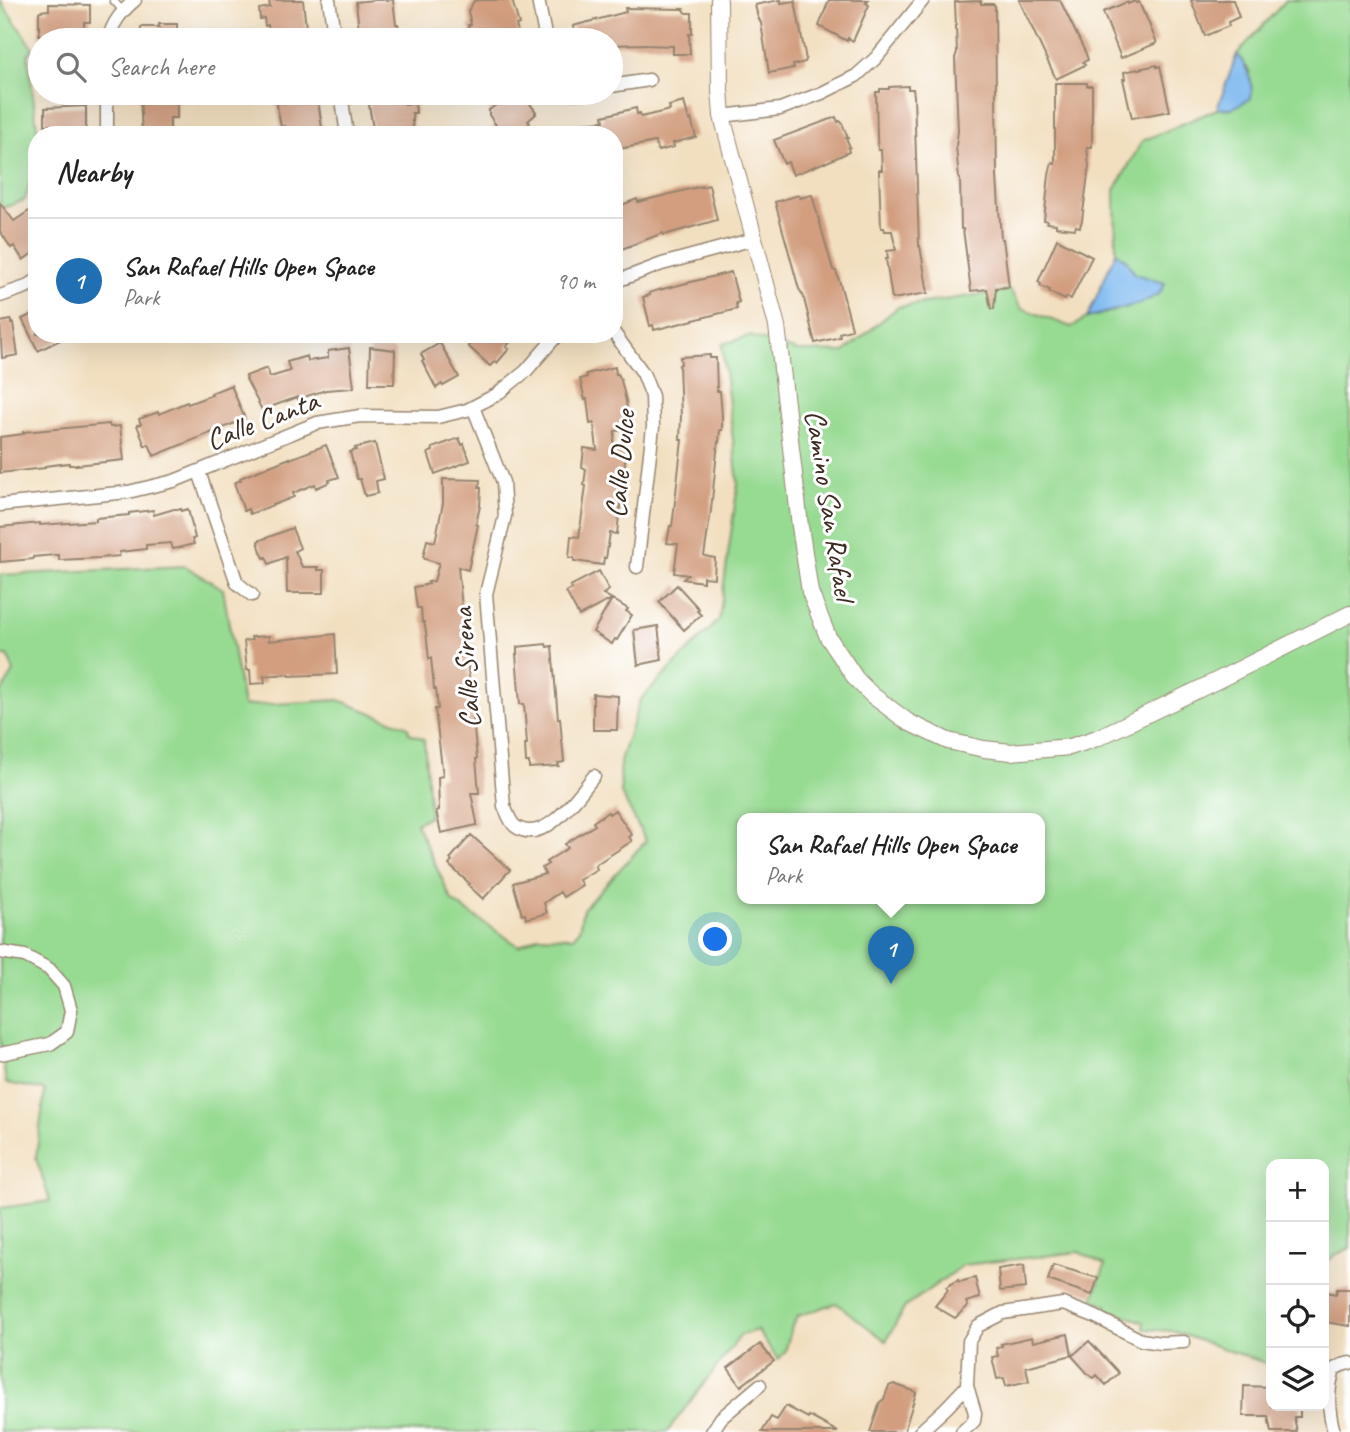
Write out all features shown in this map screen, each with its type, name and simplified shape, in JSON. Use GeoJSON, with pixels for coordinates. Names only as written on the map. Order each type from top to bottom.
{"type":"FeatureCollection","features":[{"type":"Feature","properties":{"kind":"street"},"geometry":{"type":"LineString","coordinates":[[112,28],[122,10],[135,0]]}},
{"type":"Feature","properties":{"kind":"street"},"geometry":{"type":"LineString","coordinates":[[329,0],[333,28]]}},
{"type":"Feature","properties":{"kind":"street"},"geometry":{"type":"LineString","coordinates":[[538,0],[544,28]]}},
{"type":"Feature","properties":{"kind":"street","name":"Camino San Rafael"},"geometry":{"type":"LineString","coordinates":[[719,0],[722,116],[777,326],[810,592],[828,637],[856,679],[872,695],[908,722],[948,741],[984,750],[1011,752],[1070,747],[1135,720],[1350,614]]}},
{"type":"Feature","properties":{"kind":"street"},"geometry":{"type":"LineString","coordinates":[[722,116],[780,109],[856,76],[876,58],[923,0]]}},
{"type":"Feature","properties":{"kind":"street"},"geometry":{"type":"LineString","coordinates":[[623,84],[649,80]]}},
{"type":"Feature","properties":{"kind":"street"},"geometry":{"type":"LineString","coordinates":[[107,105],[107,126]]}},
{"type":"Feature","properties":{"kind":"street"},"geometry":{"type":"LineString","coordinates":[[343,105],[346,126]]}},
{"type":"Feature","properties":{"kind":"street"},"geometry":{"type":"LineString","coordinates":[[623,279],[663,264],[754,239]]}},
{"type":"Feature","properties":{"kind":"street"},"geometry":{"type":"LineString","coordinates":[[0,296],[28,285]]}},
{"type":"Feature","properties":{"kind":"street","name":"Calle Canta"},"geometry":{"type":"LineString","coordinates":[[0,505],[128,492],[174,481],[317,423],[360,416],[438,417],[467,410],[496,395],[527,371],[550,343]]}},
{"type":"Feature","properties":{"kind":"street","name":"Calle Dulce"},"geometry":{"type":"LineString","coordinates":[[621,343],[643,373],[652,396],[653,428],[637,566]]}},
{"type":"Feature","properties":{"kind":"street","name":"Calle Sirena"},"geometry":{"type":"LineString","coordinates":[[472,407],[503,482],[505,516],[486,594],[504,806],[514,825],[525,831],[541,829],[562,815],[594,776]]}},
{"type":"Feature","properties":{"kind":"street"},"geometry":{"type":"LineString","coordinates":[[199,472],[237,583],[252,595]]}},
{"type":"Feature","properties":{"kind":"street"},"geometry":{"type":"LineString","coordinates":[[0,952],[25,956],[49,969],[64,986],[71,1010],[67,1032],[50,1044],[0,1054]]}},
{"type":"Feature","properties":{"kind":"street"},"geometry":{"type":"LineString","coordinates":[[962,1432],[974,1421],[975,1413],[967,1386],[969,1341],[978,1326],[1003,1313],[1063,1304],[1141,1340],[1184,1342]]}},
{"type":"Feature","properties":{"kind":"street"},"geometry":{"type":"LineString","coordinates":[[1334,1432],[1329,1414],[1329,1385],[1334,1369],[1350,1363]]}},
{"type":"Feature","properties":{"kind":"street"},"geometry":{"type":"LineString","coordinates":[[712,1432],[721,1418],[760,1385]]}},
{"type":"Feature","properties":{"kind":"street"},"geometry":{"type":"LineString","coordinates":[[920,1432],[967,1386]]}},
{"type":"Feature","properties":{"kind":"lane"},"geometry":{"type":"LineString","coordinates":[[113,0],[122,10]]}},
{"type":"Feature","properties":{"kind":"green space"},"geometry":{"type":"Polygon","coordinates":[[[0,0],[28,41],[28,105],[34,105],[37,126],[28,126],[28,190],[25,200],[0,209],[0,0]]]}},
{"type":"Feature","properties":{"kind":"green space"},"geometry":{"type":"Polygon","coordinates":[[[1286,0],[1350,0],[1350,1248],[1329,1260],[1329,1159],[1266,1159],[1266,1363],[1172,1331],[1144,1329],[1144,1322],[1106,1309],[1107,1305],[1093,1299],[1105,1265],[1079,1252],[963,1265],[905,1307],[886,1341],[836,1303],[798,1316],[792,1326],[785,1352],[778,1360],[757,1330],[741,1335],[667,1432],[0,1432],[0,1208],[50,1201],[36,1158],[45,1090],[6,1083],[0,1037],[0,694],[14,672],[8,656],[0,656],[0,575],[185,566],[223,589],[243,706],[339,700],[408,727],[409,733],[424,739],[430,816],[416,823],[452,901],[519,946],[539,936],[573,937],[579,930],[583,909],[646,841],[621,793],[620,761],[640,700],[719,620],[738,483],[722,344],[750,336],[797,351],[844,352],[898,307],[1010,290],[1021,308],[1071,327],[1087,318],[1142,303],[1164,283],[1135,274],[1126,260],[1116,252],[1115,190],[1142,141],[1217,109],[1233,108],[1250,72],[1237,54],[1286,0]]]}},
{"type":"Feature","properties":{"kind":"water"},"geometry":{"type":"Polygon","coordinates":[[[1237,54],[1249,74],[1251,98],[1233,108],[1217,109],[1237,54]]]}},
{"type":"Feature","properties":{"kind":"water"},"geometry":{"type":"Polygon","coordinates":[[[1116,252],[1126,260],[1135,274],[1165,283],[1160,293],[1142,303],[1087,318],[1116,252]]]}},
{"type":"Feature","properties":{"kind":"building"},"geometry":{"type":"Polygon","coordinates":[[[269,0],[303,0],[306,28],[268,28],[268,25],[265,26],[264,18],[260,19],[259,9],[270,7],[269,0]]]}},
{"type":"Feature","properties":{"kind":"building"},"geometry":{"type":"Polygon","coordinates":[[[393,0],[399,28],[359,28],[356,2],[393,0]]]}},
{"type":"Feature","properties":{"kind":"building"},"geometry":{"type":"Polygon","coordinates":[[[512,0],[519,24],[516,25],[517,28],[469,28],[468,25],[471,25],[468,11],[474,1],[512,0]]]}},
{"type":"Feature","properties":{"kind":"building"},"geometry":{"type":"Polygon","coordinates":[[[781,0],[781,3],[795,1],[806,60],[793,65],[794,68],[769,73],[761,23],[755,5],[781,0]]]}},
{"type":"Feature","properties":{"kind":"building"},"geometry":{"type":"Polygon","coordinates":[[[829,0],[868,0],[866,3],[869,5],[853,41],[848,38],[847,41],[819,26],[829,0]]]}},
{"type":"Feature","properties":{"kind":"building"},"geometry":{"type":"Polygon","coordinates":[[[1019,0],[1060,0],[1086,54],[1088,60],[1083,62],[1085,65],[1056,79],[1019,0]]]}},
{"type":"Feature","properties":{"kind":"building"},"geometry":{"type":"Polygon","coordinates":[[[1191,0],[1233,0],[1239,17],[1228,22],[1229,26],[1205,36],[1191,0]]]}},
{"type":"Feature","properties":{"kind":"building"},"geometry":{"type":"Polygon","coordinates":[[[981,1],[981,4],[995,6],[997,176],[1001,239],[1009,287],[996,288],[994,309],[991,309],[987,289],[971,291],[961,229],[956,146],[958,131],[955,2],[981,1]]]}},
{"type":"Feature","properties":{"kind":"building"},"geometry":{"type":"Polygon","coordinates":[[[1139,2],[1157,43],[1121,58],[1103,12],[1139,2]]]}},
{"type":"Feature","properties":{"kind":"building"},"geometry":{"type":"Polygon","coordinates":[[[49,4],[90,5],[90,22],[84,22],[84,28],[39,28],[39,12],[49,10],[49,4]]]}},
{"type":"Feature","properties":{"kind":"building"},"geometry":{"type":"Polygon","coordinates":[[[625,8],[684,9],[686,13],[692,13],[690,54],[673,54],[673,46],[623,45],[623,28],[573,28],[626,12],[625,8]]]}},
{"type":"Feature","properties":{"kind":"building"},"geometry":{"type":"Polygon","coordinates":[[[159,24],[177,24],[177,28],[141,28],[159,27],[159,24]]]}},
{"type":"Feature","properties":{"kind":"building"},"geometry":{"type":"Polygon","coordinates":[[[1160,66],[1170,111],[1132,118],[1123,79],[1124,72],[1160,66]]]}},
{"type":"Feature","properties":{"kind":"building"},"geometry":{"type":"Polygon","coordinates":[[[1055,83],[1087,83],[1087,86],[1092,86],[1092,147],[1087,147],[1089,167],[1082,220],[1080,227],[1076,226],[1075,229],[1056,227],[1056,224],[1044,220],[1049,175],[1052,162],[1055,163],[1055,83]]]}},
{"type":"Feature","properties":{"kind":"building"},"geometry":{"type":"Polygon","coordinates":[[[908,86],[908,89],[913,89],[914,96],[919,246],[928,293],[892,299],[886,259],[887,251],[896,250],[892,231],[881,228],[879,170],[882,170],[877,137],[876,92],[889,87],[908,86]]]}},
{"type":"Feature","properties":{"kind":"building"},"geometry":{"type":"Polygon","coordinates":[[[684,102],[696,137],[673,143],[674,147],[658,151],[655,142],[623,148],[623,126],[582,126],[582,123],[604,121],[603,116],[636,108],[641,117],[670,110],[669,106],[684,102]]]}},
{"type":"Feature","properties":{"kind":"building"},"geometry":{"type":"Polygon","coordinates":[[[141,105],[177,105],[177,118],[170,118],[170,126],[142,126],[141,105]]]}},
{"type":"Feature","properties":{"kind":"building"},"geometry":{"type":"Polygon","coordinates":[[[277,105],[319,105],[322,126],[281,126],[277,105]]]}},
{"type":"Feature","properties":{"kind":"building"},"geometry":{"type":"Polygon","coordinates":[[[369,105],[415,105],[416,113],[412,113],[413,126],[372,126],[369,105]]]}},
{"type":"Feature","properties":{"kind":"building"},"geometry":{"type":"Polygon","coordinates":[[[496,105],[531,105],[536,114],[526,126],[494,126],[496,125],[489,115],[489,110],[496,105]]]}},
{"type":"Feature","properties":{"kind":"building"},"geometry":{"type":"Polygon","coordinates":[[[86,106],[86,126],[45,125],[45,108],[86,106]]]}},
{"type":"Feature","properties":{"kind":"building"},"geometry":{"type":"Polygon","coordinates":[[[836,117],[838,122],[842,123],[848,138],[849,152],[793,175],[788,162],[784,164],[774,140],[836,117]]]}},
{"type":"Feature","properties":{"kind":"building"},"geometry":{"type":"Polygon","coordinates":[[[709,185],[717,220],[664,235],[663,233],[623,249],[623,204],[637,199],[638,202],[709,185]]]}},
{"type":"Feature","properties":{"kind":"building"},"geometry":{"type":"Polygon","coordinates":[[[799,195],[800,198],[812,195],[852,328],[839,333],[840,337],[815,343],[775,202],[799,195]]]}},
{"type":"Feature","properties":{"kind":"building"},"geometry":{"type":"Polygon","coordinates":[[[0,203],[14,221],[28,212],[28,256],[23,260],[0,231],[0,203]]]}},
{"type":"Feature","properties":{"kind":"building"},"geometry":{"type":"Polygon","coordinates":[[[1057,239],[1092,257],[1071,299],[1067,297],[1065,300],[1049,292],[1050,290],[1040,286],[1038,282],[1057,239]]]}},
{"type":"Feature","properties":{"kind":"building"},"geometry":{"type":"Polygon","coordinates":[[[731,272],[739,302],[736,303],[737,309],[654,330],[653,325],[650,326],[643,297],[650,295],[649,293],[731,272]]]}},
{"type":"Feature","properties":{"kind":"building"},"geometry":{"type":"Polygon","coordinates":[[[28,316],[28,331],[22,319],[28,316]]]}},
{"type":"Feature","properties":{"kind":"building"},"geometry":{"type":"Polygon","coordinates":[[[11,320],[18,355],[2,358],[0,322],[11,320]]]}},
{"type":"Feature","properties":{"kind":"building"},"geometry":{"type":"Polygon","coordinates":[[[34,343],[54,343],[38,351],[34,343]]]}},
{"type":"Feature","properties":{"kind":"building"},"geometry":{"type":"Polygon","coordinates":[[[440,343],[459,377],[436,388],[421,354],[440,343]]]}},
{"type":"Feature","properties":{"kind":"building"},"geometry":{"type":"Polygon","coordinates":[[[509,343],[506,347],[509,349],[497,363],[495,361],[490,366],[468,346],[509,343]]]}},
{"type":"Feature","properties":{"kind":"building"},"geometry":{"type":"Polygon","coordinates":[[[370,347],[395,350],[394,384],[369,384],[370,347]]]}},
{"type":"Feature","properties":{"kind":"building"},"geometry":{"type":"Polygon","coordinates":[[[349,348],[352,388],[326,390],[262,410],[246,379],[246,376],[267,368],[270,377],[290,371],[287,362],[307,356],[308,361],[328,358],[328,351],[349,348]]]}},
{"type":"Feature","properties":{"kind":"building"},"geometry":{"type":"Polygon","coordinates":[[[710,355],[710,358],[716,358],[722,430],[718,442],[704,556],[715,558],[714,578],[703,577],[703,582],[683,579],[688,575],[674,573],[678,544],[667,543],[672,526],[682,440],[680,357],[710,355]]]}},
{"type":"Feature","properties":{"kind":"building"},"geometry":{"type":"Polygon","coordinates":[[[615,367],[626,401],[629,430],[615,431],[613,451],[626,453],[617,534],[610,533],[603,565],[569,558],[571,536],[579,537],[586,486],[586,469],[582,467],[584,448],[597,450],[594,423],[590,424],[587,399],[585,400],[580,379],[587,377],[586,374],[615,367]]]}},
{"type":"Feature","properties":{"kind":"building"},"geometry":{"type":"Polygon","coordinates":[[[231,385],[245,419],[154,456],[149,444],[145,446],[137,425],[141,424],[139,419],[187,402],[188,404],[231,385]]]}},
{"type":"Feature","properties":{"kind":"building"},"geometry":{"type":"Polygon","coordinates":[[[109,424],[110,427],[120,426],[124,460],[76,465],[69,463],[0,473],[0,437],[24,434],[23,432],[109,424]]]}},
{"type":"Feature","properties":{"kind":"building"},"geometry":{"type":"Polygon","coordinates":[[[459,438],[470,461],[435,474],[428,453],[433,451],[432,448],[459,438]]]}},
{"type":"Feature","properties":{"kind":"building"},"geometry":{"type":"Polygon","coordinates":[[[375,443],[384,479],[376,481],[378,493],[365,496],[350,452],[375,443]]]}},
{"type":"Feature","properties":{"kind":"building"},"geometry":{"type":"Polygon","coordinates":[[[326,445],[339,477],[316,488],[315,484],[293,493],[294,497],[250,514],[248,509],[244,511],[234,483],[241,480],[240,478],[326,445]]]}},
{"type":"Feature","properties":{"kind":"building"},"geometry":{"type":"Polygon","coordinates":[[[443,479],[480,480],[481,488],[478,525],[468,570],[458,567],[477,759],[479,793],[471,793],[477,825],[441,833],[436,811],[439,810],[438,777],[443,776],[435,709],[438,709],[436,689],[421,608],[417,608],[414,587],[434,581],[439,563],[423,557],[427,540],[435,542],[443,503],[443,479]]]}},
{"type":"Feature","properties":{"kind":"building"},"geometry":{"type":"Polygon","coordinates":[[[174,509],[188,509],[194,544],[173,549],[171,543],[146,545],[146,549],[100,558],[59,560],[59,555],[55,555],[0,562],[0,527],[96,521],[96,518],[153,510],[154,515],[174,509]]]}},
{"type":"Feature","properties":{"kind":"building"},"geometry":{"type":"Polygon","coordinates":[[[292,528],[300,548],[295,551],[302,567],[318,567],[318,570],[324,570],[324,593],[287,593],[286,557],[269,564],[261,552],[258,541],[292,528]]]}},
{"type":"Feature","properties":{"kind":"building"},"geometry":{"type":"Polygon","coordinates":[[[599,571],[609,590],[603,594],[612,599],[579,616],[566,592],[572,589],[570,586],[599,571]]]}},
{"type":"Feature","properties":{"kind":"building"},"geometry":{"type":"Polygon","coordinates":[[[677,585],[699,609],[697,611],[701,615],[684,630],[659,602],[677,585]]]}},
{"type":"Feature","properties":{"kind":"building"},"geometry":{"type":"Polygon","coordinates":[[[612,599],[628,609],[626,611],[632,615],[612,644],[593,632],[612,599]]]}},
{"type":"Feature","properties":{"kind":"building"},"geometry":{"type":"Polygon","coordinates":[[[658,626],[662,660],[638,665],[634,630],[658,626]]]}},
{"type":"Feature","properties":{"kind":"building"},"geometry":{"type":"Polygon","coordinates":[[[335,634],[337,674],[264,676],[265,683],[251,684],[244,641],[252,640],[251,637],[269,636],[269,641],[335,634]]]}},
{"type":"Feature","properties":{"kind":"building"},"geometry":{"type":"Polygon","coordinates":[[[546,644],[547,647],[552,646],[564,762],[558,763],[559,766],[529,768],[529,762],[526,762],[524,704],[520,704],[516,654],[517,647],[546,644]]]}},
{"type":"Feature","properties":{"kind":"building"},"geometry":{"type":"Polygon","coordinates":[[[593,694],[618,696],[617,730],[593,730],[593,694]]]}},
{"type":"Feature","properties":{"kind":"building"},"geometry":{"type":"Polygon","coordinates":[[[615,810],[632,835],[629,837],[632,841],[595,865],[597,869],[579,880],[582,885],[563,897],[560,892],[544,903],[547,913],[526,919],[525,914],[522,915],[513,883],[545,874],[542,868],[548,864],[546,862],[568,848],[565,844],[595,825],[593,822],[615,810]]]}},
{"type":"Feature","properties":{"kind":"building"},"geometry":{"type":"Polygon","coordinates":[[[471,835],[510,870],[483,899],[449,865],[452,861],[450,859],[471,835]]]}},
{"type":"Feature","properties":{"kind":"building"},"geometry":{"type":"Polygon","coordinates":[[[1024,1265],[1026,1288],[1000,1291],[998,1269],[1024,1265]]]}},
{"type":"Feature","properties":{"kind":"building"},"geometry":{"type":"Polygon","coordinates":[[[1053,1265],[1098,1278],[1092,1295],[1048,1280],[1053,1265]]]}},
{"type":"Feature","properties":{"kind":"building"},"geometry":{"type":"Polygon","coordinates":[[[975,1278],[980,1298],[966,1302],[968,1306],[955,1318],[935,1306],[948,1290],[946,1287],[958,1280],[959,1282],[975,1278]]]}},
{"type":"Feature","properties":{"kind":"building"},"geometry":{"type":"Polygon","coordinates":[[[1337,1289],[1350,1289],[1350,1326],[1329,1323],[1329,1292],[1336,1294],[1337,1289]]]}},
{"type":"Feature","properties":{"kind":"building"},"geometry":{"type":"Polygon","coordinates":[[[1068,1334],[1072,1355],[1026,1367],[1029,1381],[1006,1386],[1004,1378],[997,1379],[992,1357],[998,1356],[996,1348],[1002,1346],[1001,1344],[1032,1337],[1033,1342],[1068,1334]]]}},
{"type":"Feature","properties":{"kind":"building"},"geometry":{"type":"Polygon","coordinates":[[[1089,1341],[1119,1373],[1106,1385],[1097,1375],[1094,1378],[1089,1375],[1072,1356],[1089,1341]]]}},
{"type":"Feature","properties":{"kind":"building"},"geometry":{"type":"Polygon","coordinates":[[[760,1344],[774,1361],[741,1386],[728,1368],[760,1344]]]}},
{"type":"Feature","properties":{"kind":"building"},"geometry":{"type":"Polygon","coordinates":[[[894,1384],[916,1392],[904,1432],[870,1432],[880,1402],[889,1386],[894,1384]]]}},
{"type":"Feature","properties":{"kind":"building"},"geometry":{"type":"Polygon","coordinates":[[[1244,1386],[1266,1387],[1266,1411],[1300,1411],[1300,1417],[1294,1417],[1297,1432],[1271,1432],[1268,1416],[1243,1416],[1244,1386]]]}},
{"type":"Feature","properties":{"kind":"building"},"geometry":{"type":"Polygon","coordinates":[[[786,1406],[838,1432],[762,1432],[771,1417],[777,1420],[786,1406]]]}},
{"type":"Feature","properties":{"kind":"place","name":"San Rafael Hills Open Space"},"geometry":{"type":"Point","coordinates":[891,984]}}]}
